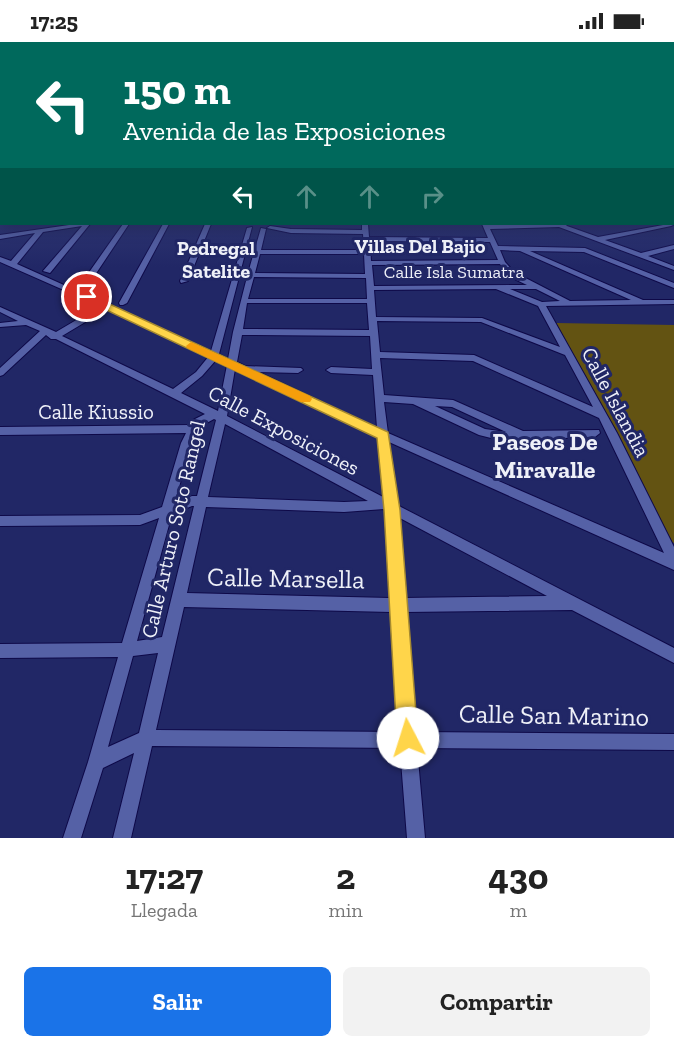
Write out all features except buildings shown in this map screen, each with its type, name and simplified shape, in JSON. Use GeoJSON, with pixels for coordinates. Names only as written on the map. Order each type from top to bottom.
{"type":"FeatureCollection","features":[{"type":"Feature","properties":{"kind":"street"},"geometry":{"type":"LineString","coordinates":[[0,237],[80,225]]}},
{"type":"Feature","properties":{"kind":"street"},"geometry":{"type":"LineString","coordinates":[[48,271],[85,225]]}},
{"type":"Feature","properties":{"kind":"street"},"geometry":{"type":"LineString","coordinates":[[82,288],[125,225]]}},
{"type":"Feature","properties":{"kind":"street"},"geometry":{"type":"LineString","coordinates":[[123,303],[165,225]]}},
{"type":"Feature","properties":{"kind":"street"},"geometry":{"type":"LineString","coordinates":[[184,281],[208,225]]}},
{"type":"Feature","properties":{"kind":"street"},"geometry":{"type":"LineString","coordinates":[[486,225],[502,262],[513,276],[568,303]]}},
{"type":"Feature","properties":{"kind":"street"},"geometry":{"type":"LineString","coordinates":[[562,225],[674,268]]}},
{"type":"Feature","properties":{"kind":"street"},"geometry":{"type":"LineString","coordinates":[[598,239],[664,225]]}},
{"type":"Feature","properties":{"kind":"street"},"geometry":{"type":"LineString","coordinates":[[247,226],[291,231],[366,232],[493,240]]}},
{"type":"Feature","properties":{"kind":"street","name":"Calle Arturo Soto Rangel"},"geometry":{"type":"LineString","coordinates":[[174,393],[199,374],[213,356],[247,226]]}},
{"type":"Feature","properties":{"kind":"street","name":"Calle Arturo Soto Rangel"},"geometry":{"type":"LineString","coordinates":[[122,838],[179,600],[217,416],[236,367],[237,332],[250,275],[257,252],[270,227]]}},
{"type":"Feature","properties":{"kind":"street"},"geometry":{"type":"LineString","coordinates":[[12,264],[41,231]]}},
{"type":"Feature","properties":{"kind":"street"},"geometry":{"type":"LineString","coordinates":[[366,232],[416,838]]}},
{"type":"Feature","properties":{"kind":"street"},"geometry":{"type":"LineString","coordinates":[[642,255],[674,247]]}},
{"type":"Feature","properties":{"kind":"street"},"geometry":{"type":"LineString","coordinates":[[496,248],[585,250],[674,286]]}},
{"type":"Feature","properties":{"kind":"street"},"geometry":{"type":"LineString","coordinates":[[518,248],[641,302]]}},
{"type":"Feature","properties":{"kind":"street"},"geometry":{"type":"LineString","coordinates":[[257,252],[369,270]]}},
{"type":"Feature","properties":{"kind":"street"},"geometry":{"type":"LineString","coordinates":[[0,259],[384,435],[674,562]]}},
{"type":"Feature","properties":{"kind":"street"},"geometry":{"type":"LineString","coordinates":[[236,275],[502,262]]}},
{"type":"Feature","properties":{"kind":"street","name":"Calle Isla Sumatra"},"geometry":{"type":"LineString","coordinates":[[369,270],[499,288],[537,287]]}},
{"type":"Feature","properties":{"kind":"street"},"geometry":{"type":"LineString","coordinates":[[499,288],[542,304]]}},
{"type":"Feature","properties":{"kind":"street"},"geometry":{"type":"LineString","coordinates":[[244,301],[371,301]]}},
{"type":"Feature","properties":{"kind":"street","name":"Calle Isla Sumatra"},"geometry":{"type":"LineString","coordinates":[[542,304],[674,302]]}},
{"type":"Feature","properties":{"kind":"street","name":"Calle Islandia"},"geometry":{"type":"LineString","coordinates":[[542,304],[602,415],[674,562]]}},
{"type":"Feature","properties":{"kind":"street"},"geometry":{"type":"LineString","coordinates":[[54,337],[106,306]]}},
{"type":"Feature","properties":{"kind":"street","name":"Calle Exposiciones"},"geometry":{"type":"LineString","coordinates":[[0,309],[23,323],[174,393],[674,656]]}},
{"type":"Feature","properties":{"kind":"street"},"geometry":{"type":"LineString","coordinates":[[373,319],[482,320],[568,353]]}},
{"type":"Feature","properties":{"kind":"street"},"geometry":{"type":"LineString","coordinates":[[0,325],[23,323]]}},
{"type":"Feature","properties":{"kind":"street"},"geometry":{"type":"LineString","coordinates":[[0,374],[44,332]]}},
{"type":"Feature","properties":{"kind":"street"},"geometry":{"type":"LineString","coordinates":[[237,332],[374,333]]}},
{"type":"Feature","properties":{"kind":"street"},"geometry":{"type":"LineString","coordinates":[[377,355],[474,358],[602,415]]}},
{"type":"Feature","properties":{"kind":"street"},"geometry":{"type":"LineString","coordinates":[[236,367],[298,370]]}},
{"type":"Feature","properties":{"kind":"street"},"geometry":{"type":"LineString","coordinates":[[331,370],[378,372]]}},
{"type":"Feature","properties":{"kind":"street"},"geometry":{"type":"LineString","coordinates":[[379,398],[417,402],[491,434],[595,433]]}},
{"type":"Feature","properties":{"kind":"street"},"geometry":{"type":"LineString","coordinates":[[72,838],[96,762],[166,510],[192,429],[217,416]]}},
{"type":"Feature","properties":{"kind":"street","name":"Calle Kiussio"},"geometry":{"type":"LineString","coordinates":[[0,431],[192,429]]}},
{"type":"Feature","properties":{"kind":"street"},"geometry":{"type":"LineString","coordinates":[[0,521],[123,521],[152,517],[181,504],[201,500],[324,507],[387,507]]}},
{"type":"Feature","properties":{"kind":"street","name":"Calle Marsella"},"geometry":{"type":"LineString","coordinates":[[179,600],[397,605],[573,603]]}},
{"type":"Feature","properties":{"kind":"street"},"geometry":{"type":"LineString","coordinates":[[0,651],[126,650],[167,644]]}},
{"type":"Feature","properties":{"kind":"street"},"geometry":{"type":"LineString","coordinates":[[96,762],[146,738]]}},
{"type":"Feature","properties":{"kind":"street","name":"Calle San Marino"},"geometry":{"type":"LineString","coordinates":[[146,738],[408,738],[674,742]]}},
{"type":"Feature","properties":{"kind":"shaded area"},"geometry":{"type":"Polygon","coordinates":[[[556,323],[674,325],[674,543],[672,542],[556,323]]]}},
{"type":"Feature","properties":{"kind":"slow traffic"},"geometry":{"type":"LineString","coordinates":[[191,346],[306,399]]}},
{"type":"Feature","properties":{"kind":"district","name":"Villas Del Bajio"},"geometry":{"type":"Point","coordinates":[420,246]}},
{"type":"Feature","properties":{"kind":"district","name":"Pedregal Satelite"},"geometry":{"type":"Point","coordinates":[216,260]}},
{"type":"Feature","properties":{"kind":"district","name":"Paseos De Miravalle"},"geometry":{"type":"Point","coordinates":[545,455]}},
{"type":"Feature","properties":{"kind":"route"},"geometry":{"type":"LineString","coordinates":[[87,297],[384,435],[392,510],[408,738]]}}]}
